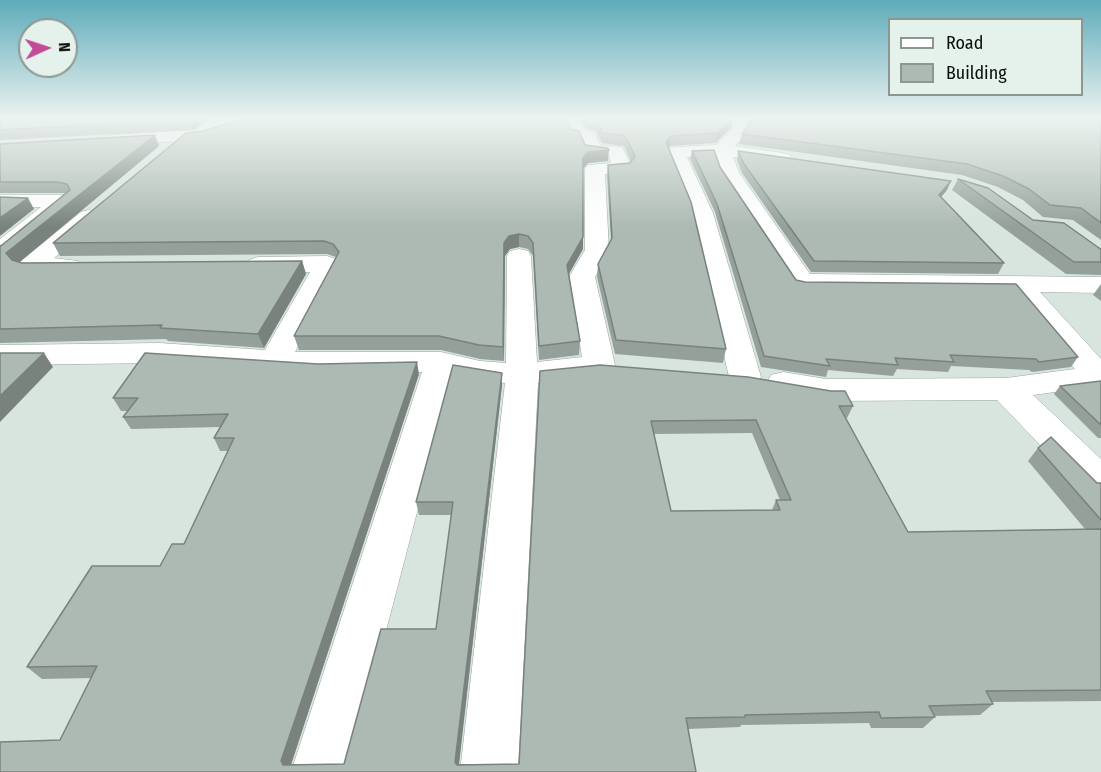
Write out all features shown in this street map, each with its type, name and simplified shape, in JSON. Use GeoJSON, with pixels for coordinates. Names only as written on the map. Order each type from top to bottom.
{"type":"FeatureCollection","features":[{"type":"Feature","properties":{"kind":"street"},"geometry":{"type":"LineString","coordinates":[[158,159],[164,155]]}},
{"type":"Feature","properties":{"kind":"street"},"geometry":{"type":"LineString","coordinates":[[599,365],[582,277],[597,250],[595,169],[622,168],[617,155]]}},
{"type":"Feature","properties":{"kind":"street"},"geometry":{"type":"LineString","coordinates":[[677,155],[702,213],[745,377]]}},
{"type":"Feature","properties":{"kind":"street"},"geometry":{"type":"LineString","coordinates":[[723,155],[730,174],[802,282],[1101,285]]}},
{"type":"Feature","properties":{"kind":"street"},"geometry":{"type":"LineString","coordinates":[[758,155],[801,161]]}},
{"type":"Feature","properties":{"kind":"street"},"geometry":{"type":"LineString","coordinates":[[0,201],[63,201],[0,251]]}},
{"type":"Feature","properties":{"kind":"street"},"geometry":{"type":"LineString","coordinates":[[89,266],[30,266],[103,205]]}},
{"type":"Feature","properties":{"kind":"street"},"geometry":{"type":"LineString","coordinates":[[489,772],[522,374],[519,256]]}},
{"type":"Feature","properties":{"kind":"street"},"geometry":{"type":"LineString","coordinates":[[232,265],[327,264],[276,359]]}},
{"type":"Feature","properties":{"kind":"street"},"geometry":{"type":"LineString","coordinates":[[1019,285],[1100,378]]}},
{"type":"Feature","properties":{"kind":"street"},"geometry":{"type":"LineString","coordinates":[[0,355],[159,353],[322,363],[441,362],[480,371],[522,374],[599,365],[632,368]]}},
{"type":"Feature","properties":{"kind":"street"},"geometry":{"type":"LineString","coordinates":[[320,772],[441,362]]}},
{"type":"Feature","properties":{"kind":"street"},"geometry":{"type":"LineString","coordinates":[[711,374],[826,390],[1006,389],[1062,380],[1100,378]]}},
{"type":"Feature","properties":{"kind":"street"},"geometry":{"type":"LineString","coordinates":[[1006,389],[1101,483]]}},
{"type":"Feature","properties":{"kind":"building"},"geometry":{"type":"Polygon","coordinates":[[[0,155],[130,155],[6,253],[12,260],[22,263],[302,261],[258,334],[160,328],[162,325],[0,329],[0,246],[70,190],[67,184],[57,182],[0,182],[0,155]]]}},
{"type":"Feature","properties":{"kind":"building"},"geometry":{"type":"Polygon","coordinates":[[[159,155],[585,155],[583,158],[583,237],[567,265],[580,341],[539,346],[533,243],[528,236],[519,234],[509,236],[504,243],[503,347],[479,345],[439,336],[294,336],[339,252],[333,244],[324,241],[53,243],[159,155]]]}},
{"type":"Feature","properties":{"kind":"building"},"geometry":{"type":"Polygon","coordinates":[[[671,155],[691,202],[726,349],[616,340],[598,264],[612,238],[608,165],[630,163],[635,156],[671,155]]]}},
{"type":"Feature","properties":{"kind":"building"},"geometry":{"type":"Polygon","coordinates":[[[694,155],[716,155],[720,167],[796,280],[805,282],[1016,284],[1078,357],[1039,362],[1036,359],[950,355],[954,362],[895,358],[898,365],[826,359],[830,366],[764,356],[717,204],[694,155]]]}},
{"type":"Feature","properties":{"kind":"building"},"geometry":{"type":"Polygon","coordinates":[[[740,155],[767,155],[951,181],[939,195],[1004,263],[814,261],[740,155]]]}},
{"type":"Feature","properties":{"kind":"building"},"geometry":{"type":"Polygon","coordinates":[[[900,155],[1101,155],[1101,223],[1081,208],[1050,205],[1029,189],[1003,176],[967,164],[900,155]]]}},
{"type":"Feature","properties":{"kind":"building"},"geometry":{"type":"Polygon","coordinates":[[[958,179],[988,188],[1033,220],[1064,223],[1101,249],[1101,262],[1074,262],[958,179]]]}},
{"type":"Feature","properties":{"kind":"building"},"geometry":{"type":"Polygon","coordinates":[[[0,197],[28,198],[0,218],[0,197]]]}},
{"type":"Feature","properties":{"kind":"building"},"geometry":{"type":"Polygon","coordinates":[[[0,353],[44,353],[0,396],[0,353]]]}},
{"type":"Feature","properties":{"kind":"building"},"geometry":{"type":"Polygon","coordinates":[[[145,353],[318,364],[417,362],[281,761],[283,765],[344,764],[381,629],[436,629],[453,502],[416,502],[453,365],[502,373],[455,762],[457,765],[519,764],[540,371],[600,365],[748,377],[831,391],[845,391],[853,406],[839,406],[908,532],[1101,529],[1101,690],[986,691],[993,704],[929,706],[935,717],[881,718],[879,712],[686,718],[696,772],[0,772],[0,742],[60,740],[97,666],[27,667],[92,566],[160,566],[172,544],[184,544],[234,438],[214,438],[228,414],[123,417],[138,398],[113,398],[145,353]],[[756,420],[651,421],[671,511],[780,510],[776,500],[791,500],[756,420]]]}},
{"type":"Feature","properties":{"kind":"building"},"geometry":{"type":"Polygon","coordinates":[[[1101,381],[1101,425],[1060,386],[1101,381]]]}},
{"type":"Feature","properties":{"kind":"building"},"geometry":{"type":"Polygon","coordinates":[[[1051,437],[1097,483],[1101,483],[1101,520],[1038,448],[1051,437]]]}}]}
